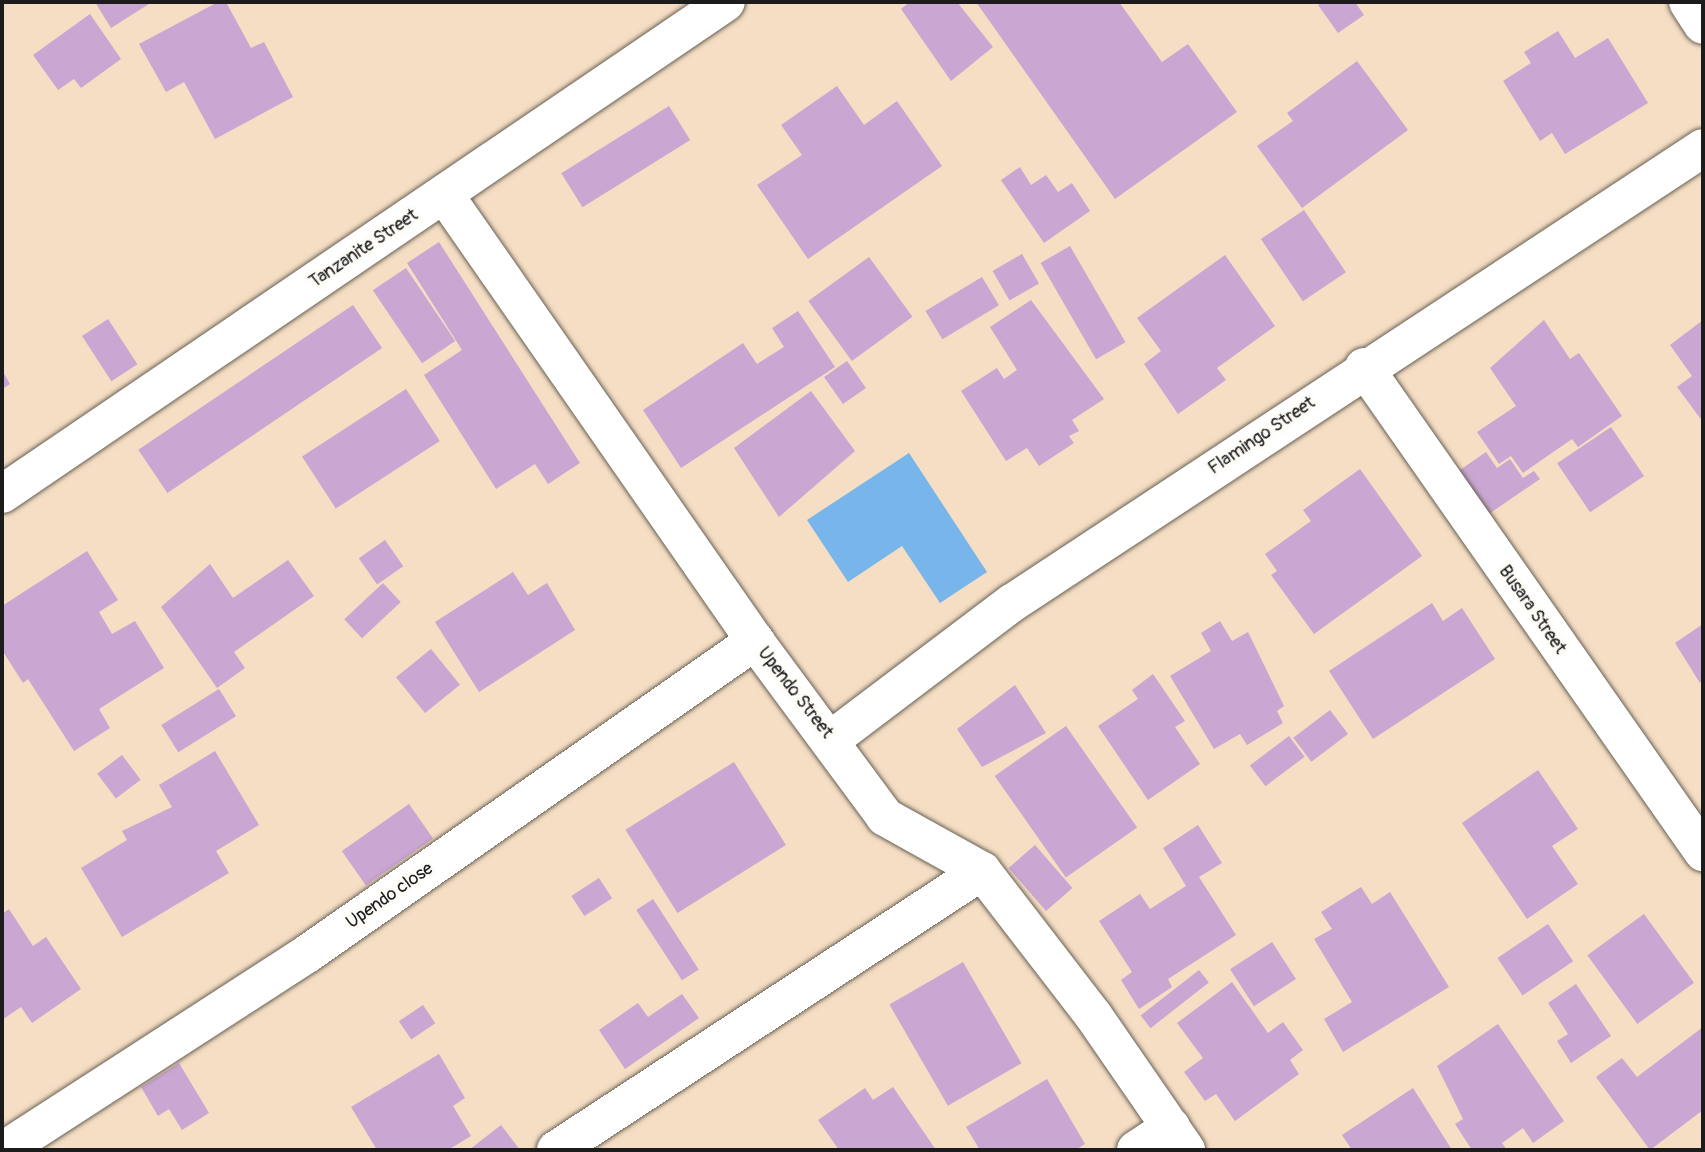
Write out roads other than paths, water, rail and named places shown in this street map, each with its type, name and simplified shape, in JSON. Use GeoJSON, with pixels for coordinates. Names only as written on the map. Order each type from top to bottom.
{"type":"FeatureCollection","features":[{"type":"Feature","properties":{"kind":"street","name":"Tanzanite Street"},"geometry":{"type":"LineString","coordinates":[[2,494],[726,2]]}},
{"type":"Feature","properties":{"kind":"street"},"geometry":{"type":"LineString","coordinates":[[1688,2],[1703,25]]}},
{"type":"Feature","properties":{"kind":"street","name":"Flamingo Street"},"geometry":{"type":"LineString","coordinates":[[832,739],[1012,603],[1364,367],[1703,148]]}},
{"type":"Feature","properties":{"kind":"street","name":"Upendo Street"},"geometry":{"type":"LineString","coordinates":[[444,194],[755,641],[832,739],[886,817],[982,871],[1179,1139]]}},
{"type":"Feature","properties":{"kind":"street","name":"Busara Street"},"geometry":{"type":"LineString","coordinates":[[1364,367],[1703,852]]}},
{"type":"Feature","properties":{"kind":"street","name":"Upendo close"},"geometry":{"type":"LineString","coordinates":[[11,1145],[307,954],[755,641]]}},
{"type":"Feature","properties":{"kind":"street"},"geometry":{"type":"LineString","coordinates":[[556,1150],[982,871]]}},
{"type":"Feature","properties":{"kind":"street"},"geometry":{"type":"LineString","coordinates":[[1136,1150],[1179,1139]]}},
{"type":"Feature","properties":{"kind":"water"},"geometry":{"type":"Polygon","coordinates":[[[909,453],[987,572],[940,603],[902,546],[848,582],[807,520],[909,453]]]}}]}
